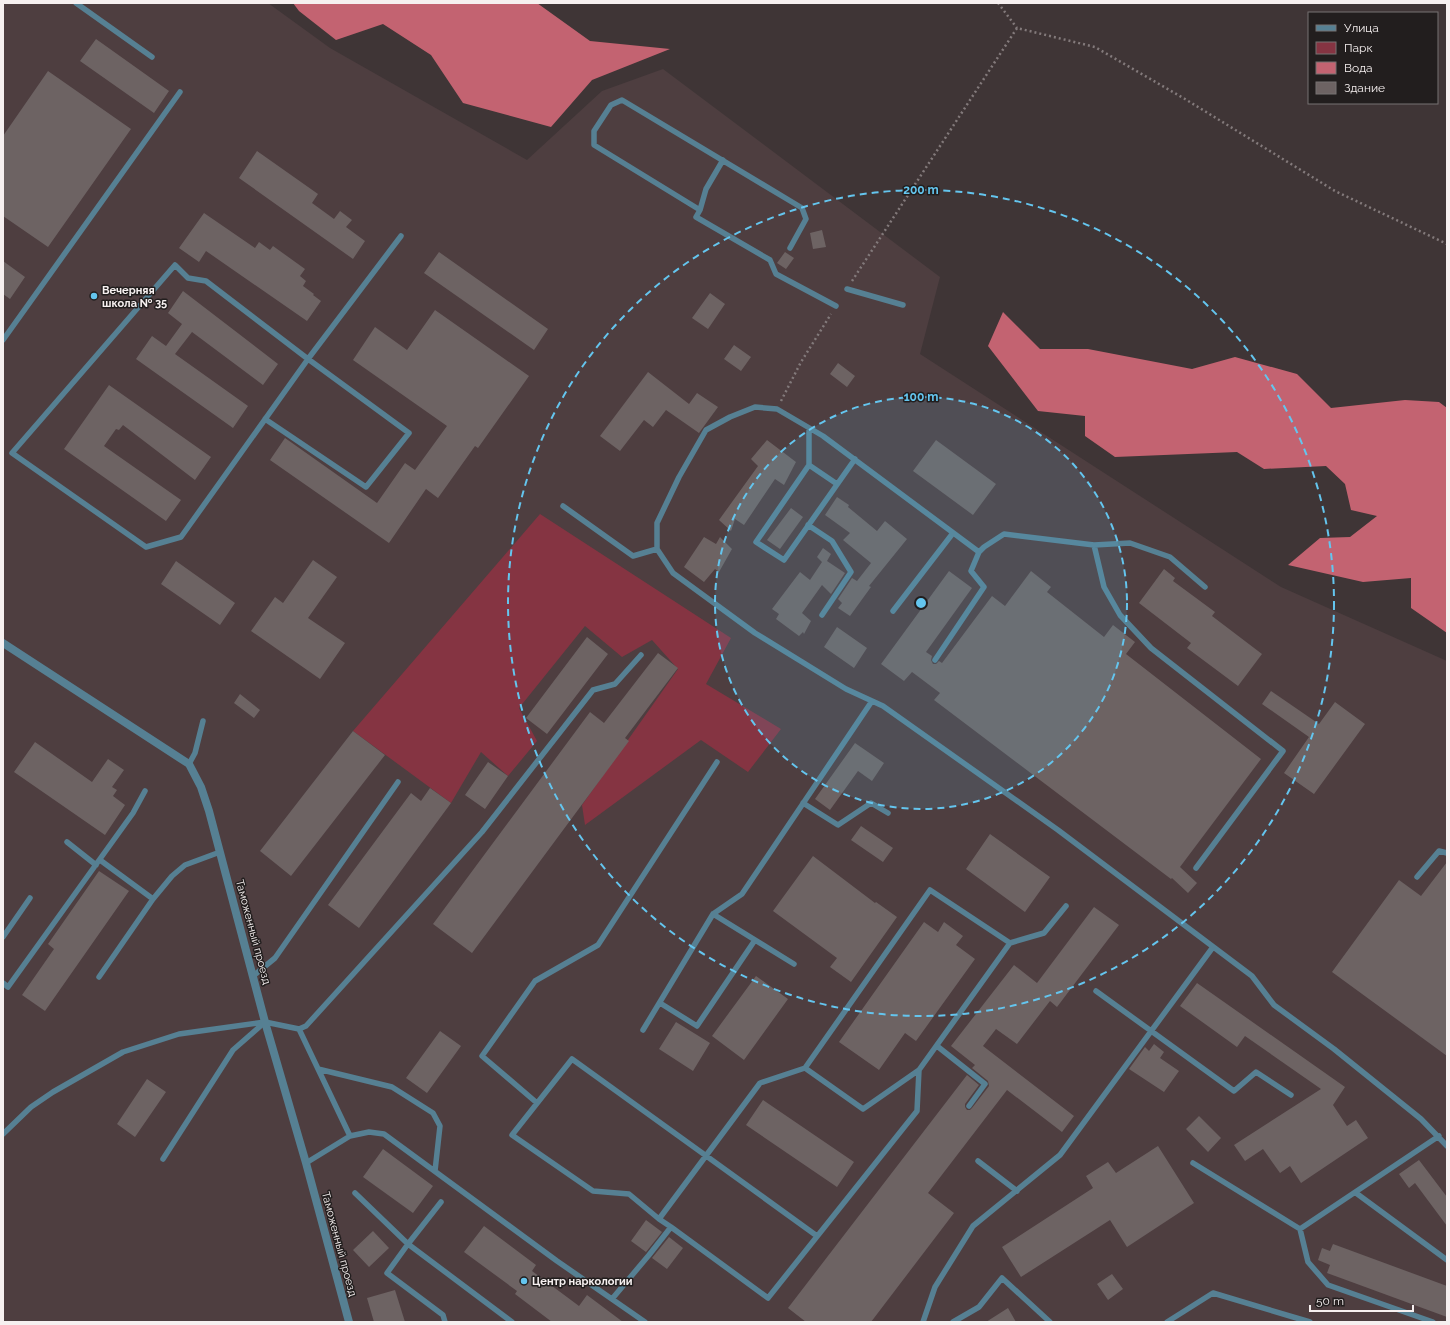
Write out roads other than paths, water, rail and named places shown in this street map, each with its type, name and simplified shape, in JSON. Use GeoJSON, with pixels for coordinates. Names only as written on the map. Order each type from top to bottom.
{"type":"FeatureCollection","features":[{"type":"Feature","properties":{"kind":"street","name":"Таможенный проезд"},"geometry":{"type":"LineString","coordinates":[[3,643],[188,764],[201,787],[209,811],[265,1022],[306,1163],[349,1322]]}},
{"type":"Feature","properties":{"kind":"lane"},"geometry":{"type":"LineString","coordinates":[[76,3],[152,57]]}},
{"type":"Feature","properties":{"kind":"lane"},"geometry":{"type":"LineString","coordinates":[[3,340],[180,92]]}},
{"type":"Feature","properties":{"kind":"lane"},"geometry":{"type":"LineString","coordinates":[[700,210],[594,145],[594,131],[611,105],[622,100],[802,208],[806,218],[790,248]]}},
{"type":"Feature","properties":{"kind":"lane"},"geometry":{"type":"LineString","coordinates":[[724,160],[706,189],[700,210],[696,217],[770,260],[776,274],[836,306]]}},
{"type":"Feature","properties":{"kind":"lane"},"geometry":{"type":"LineString","coordinates":[[265,419],[366,487],[409,433],[308,359],[206,280],[188,278],[174,265],[12,453],[146,547],[181,537],[265,419],[308,359],[401,236]]}},
{"type":"Feature","properties":{"kind":"lane"},"geometry":{"type":"LineString","coordinates":[[847,289],[903,305]]}},
{"type":"Feature","properties":{"kind":"lane"},"geometry":{"type":"LineString","coordinates":[[979,552],[823,436],[777,408],[755,407],[730,416],[706,430],[678,477],[657,523],[658,549],[673,573],[755,633],[846,689],[883,706],[1058,830],[1252,976],[1274,1005],[1334,1049],[1421,1119],[1447,1146]]}},
{"type":"Feature","properties":{"kind":"lane"},"geometry":{"type":"LineString","coordinates":[[809,428],[809,465],[756,542],[784,560],[855,459]]}},
{"type":"Feature","properties":{"kind":"lane"},"geometry":{"type":"LineString","coordinates":[[809,465],[837,484]]}},
{"type":"Feature","properties":{"kind":"lane"},"geometry":{"type":"LineString","coordinates":[[563,506],[633,556],[658,549]]}},
{"type":"Feature","properties":{"kind":"lane"},"geometry":{"type":"LineString","coordinates":[[808,525],[832,541],[851,572],[822,615]]}},
{"type":"Feature","properties":{"kind":"lane"},"geometry":{"type":"LineString","coordinates":[[893,611],[953,533]]}},
{"type":"Feature","properties":{"kind":"lane"},"geometry":{"type":"LineString","coordinates":[[935,660],[984,587],[971,571],[979,552],[1004,534],[1094,545],[1130,543],[1170,557],[1205,587]]}},
{"type":"Feature","properties":{"kind":"lane"},"geometry":{"type":"LineString","coordinates":[[1094,545],[1104,587],[1120,615],[1151,648],[1283,751],[1196,868]]}},
{"type":"Feature","properties":{"kind":"lane"},"geometry":{"type":"LineString","coordinates":[[3,1134],[31,1107],[53,1092],[122,1052],[179,1034],[265,1022],[299,1029],[306,1026],[482,832],[593,690],[615,684],[641,655]]}},
{"type":"Feature","properties":{"kind":"lane"},"geometry":{"type":"LineString","coordinates":[[643,1030],[713,914],[742,894],[872,701]]}},
{"type":"Feature","properties":{"kind":"lane"},"geometry":{"type":"LineString","coordinates":[[188,764],[195,754],[203,721]]}},
{"type":"Feature","properties":{"kind":"lane"},"geometry":{"type":"LineString","coordinates":[[537,1103],[482,1056],[535,981],[598,945],[717,762]]}},
{"type":"Feature","properties":{"kind":"lane"},"geometry":{"type":"LineString","coordinates":[[253,976],[275,958],[398,782]]}},
{"type":"Feature","properties":{"kind":"lane"},"geometry":{"type":"LineString","coordinates":[[3,984],[8,987],[133,813],[145,791]]}},
{"type":"Feature","properties":{"kind":"lane"},"geometry":{"type":"LineString","coordinates":[[803,803],[838,825],[871,803],[888,813]]}},
{"type":"Feature","properties":{"kind":"lane"},"geometry":{"type":"LineString","coordinates":[[67,842],[153,900]]}},
{"type":"Feature","properties":{"kind":"lane"},"geometry":{"type":"LineString","coordinates":[[1417,877],[1439,851],[1447,853]]}},
{"type":"Feature","properties":{"kind":"lane"},"geometry":{"type":"LineString","coordinates":[[99,977],[153,900],[172,876],[185,865],[220,852]]}},
{"type":"Feature","properties":{"kind":"lane"},"geometry":{"type":"LineString","coordinates":[[659,1219],[760,1083],[805,1068],[930,890],[1010,943]]}},
{"type":"Feature","properties":{"kind":"lane"},"geometry":{"type":"LineString","coordinates":[[3,937],[30,898]]}},
{"type":"Feature","properties":{"kind":"lane"},"geometry":{"type":"LineString","coordinates":[[805,1068],[863,1110],[919,1070],[1010,943],[1044,933],[1066,906]]}},
{"type":"Feature","properties":{"kind":"lane"},"geometry":{"type":"LineString","coordinates":[[713,914],[794,964]]}},
{"type":"Feature","properties":{"kind":"lane"},"geometry":{"type":"LineString","coordinates":[[660,1003],[697,1026],[755,940]]}},
{"type":"Feature","properties":{"kind":"lane"},"geometry":{"type":"LineString","coordinates":[[923,1322],[936,1287],[973,1226],[1060,1155],[1213,948]]}},
{"type":"Feature","properties":{"kind":"lane"},"geometry":{"type":"LineString","coordinates":[[1096,991],[1234,1091],[1256,1072],[1291,1095]]}},
{"type":"Feature","properties":{"kind":"lane"},"geometry":{"type":"LineString","coordinates":[[163,1159],[233,1050],[265,1022]]}},
{"type":"Feature","properties":{"kind":"lane"},"geometry":{"type":"LineString","coordinates":[[299,1029],[350,1136]]}},
{"type":"Feature","properties":{"kind":"lane"},"geometry":{"type":"LineString","coordinates":[[937,1046],[985,1084],[969,1106]]}},
{"type":"Feature","properties":{"kind":"lane"},"geometry":{"type":"LineString","coordinates":[[817,1236],[572,1059],[512,1134],[593,1191],[629,1194],[659,1219],[768,1298],[917,1111],[919,1070]]}},
{"type":"Feature","properties":{"kind":"lane"},"geometry":{"type":"LineString","coordinates":[[318,1069],[392,1087],[433,1113],[440,1126],[435,1171]]}},
{"type":"Feature","properties":{"kind":"lane"},"geometry":{"type":"LineString","coordinates":[[306,1163],[350,1136],[369,1132],[384,1134],[557,1261],[645,1322]]}},
{"type":"Feature","properties":{"kind":"lane"},"geometry":{"type":"LineString","coordinates":[[1300,1230],[1439,1136]]}},
{"type":"Feature","properties":{"kind":"lane"},"geometry":{"type":"LineString","coordinates":[[978,1161],[1016,1191]]}},
{"type":"Feature","properties":{"kind":"lane"},"geometry":{"type":"LineString","coordinates":[[1193,1163],[1300,1230],[1308,1262],[1328,1284],[1433,1322]]}},
{"type":"Feature","properties":{"kind":"lane"},"geometry":{"type":"LineString","coordinates":[[354,1193],[408,1244],[512,1322]]}},
{"type":"Feature","properties":{"kind":"lane"},"geometry":{"type":"LineString","coordinates":[[1356,1193],[1447,1260]]}},
{"type":"Feature","properties":{"kind":"lane"},"geometry":{"type":"LineString","coordinates":[[442,1202],[387,1273],[443,1315],[444,1322]]}},
{"type":"Feature","properties":{"kind":"lane"},"geometry":{"type":"LineString","coordinates":[[612,1299],[650,1256],[670,1227]]}},
{"type":"Feature","properties":{"kind":"lane"},"geometry":{"type":"LineString","coordinates":[[953,1322],[979,1307],[1002,1278],[1050,1322]]}},
{"type":"Feature","properties":{"kind":"lane"},"geometry":{"type":"LineString","coordinates":[[1167,1322],[1213,1293],[1310,1322]]}},
{"type":"Feature","properties":{"kind":"water"},"geometry":{"type":"Polygon","coordinates":[[[293,3],[537,3],[590,41],[670,49],[592,80],[551,127],[463,103],[431,55],[383,24],[336,40],[299,11],[293,3]]]}},
{"type":"Feature","properties":{"kind":"water"},"geometry":{"type":"Polygon","coordinates":[[[1003,312],[1040,349],[1088,349],[1192,369],[1235,357],[1297,374],[1331,408],[1405,400],[1439,402],[1447,408],[1447,633],[1411,608],[1411,578],[1363,582],[1288,565],[1320,538],[1350,537],[1377,516],[1351,510],[1345,484],[1326,466],[1264,469],[1237,452],[1115,457],[1085,436],[1085,416],[1038,411],[988,346],[1003,312]]]}},
{"type":"Feature","properties":{"kind":"place","name":"Вечерняя школа № 35"},"geometry":{"type":"Point","coordinates":[94,296]}},
{"type":"Feature","properties":{"kind":"place","name":"Центр наркологии"},"geometry":{"type":"Point","coordinates":[524,1281]}}]}
